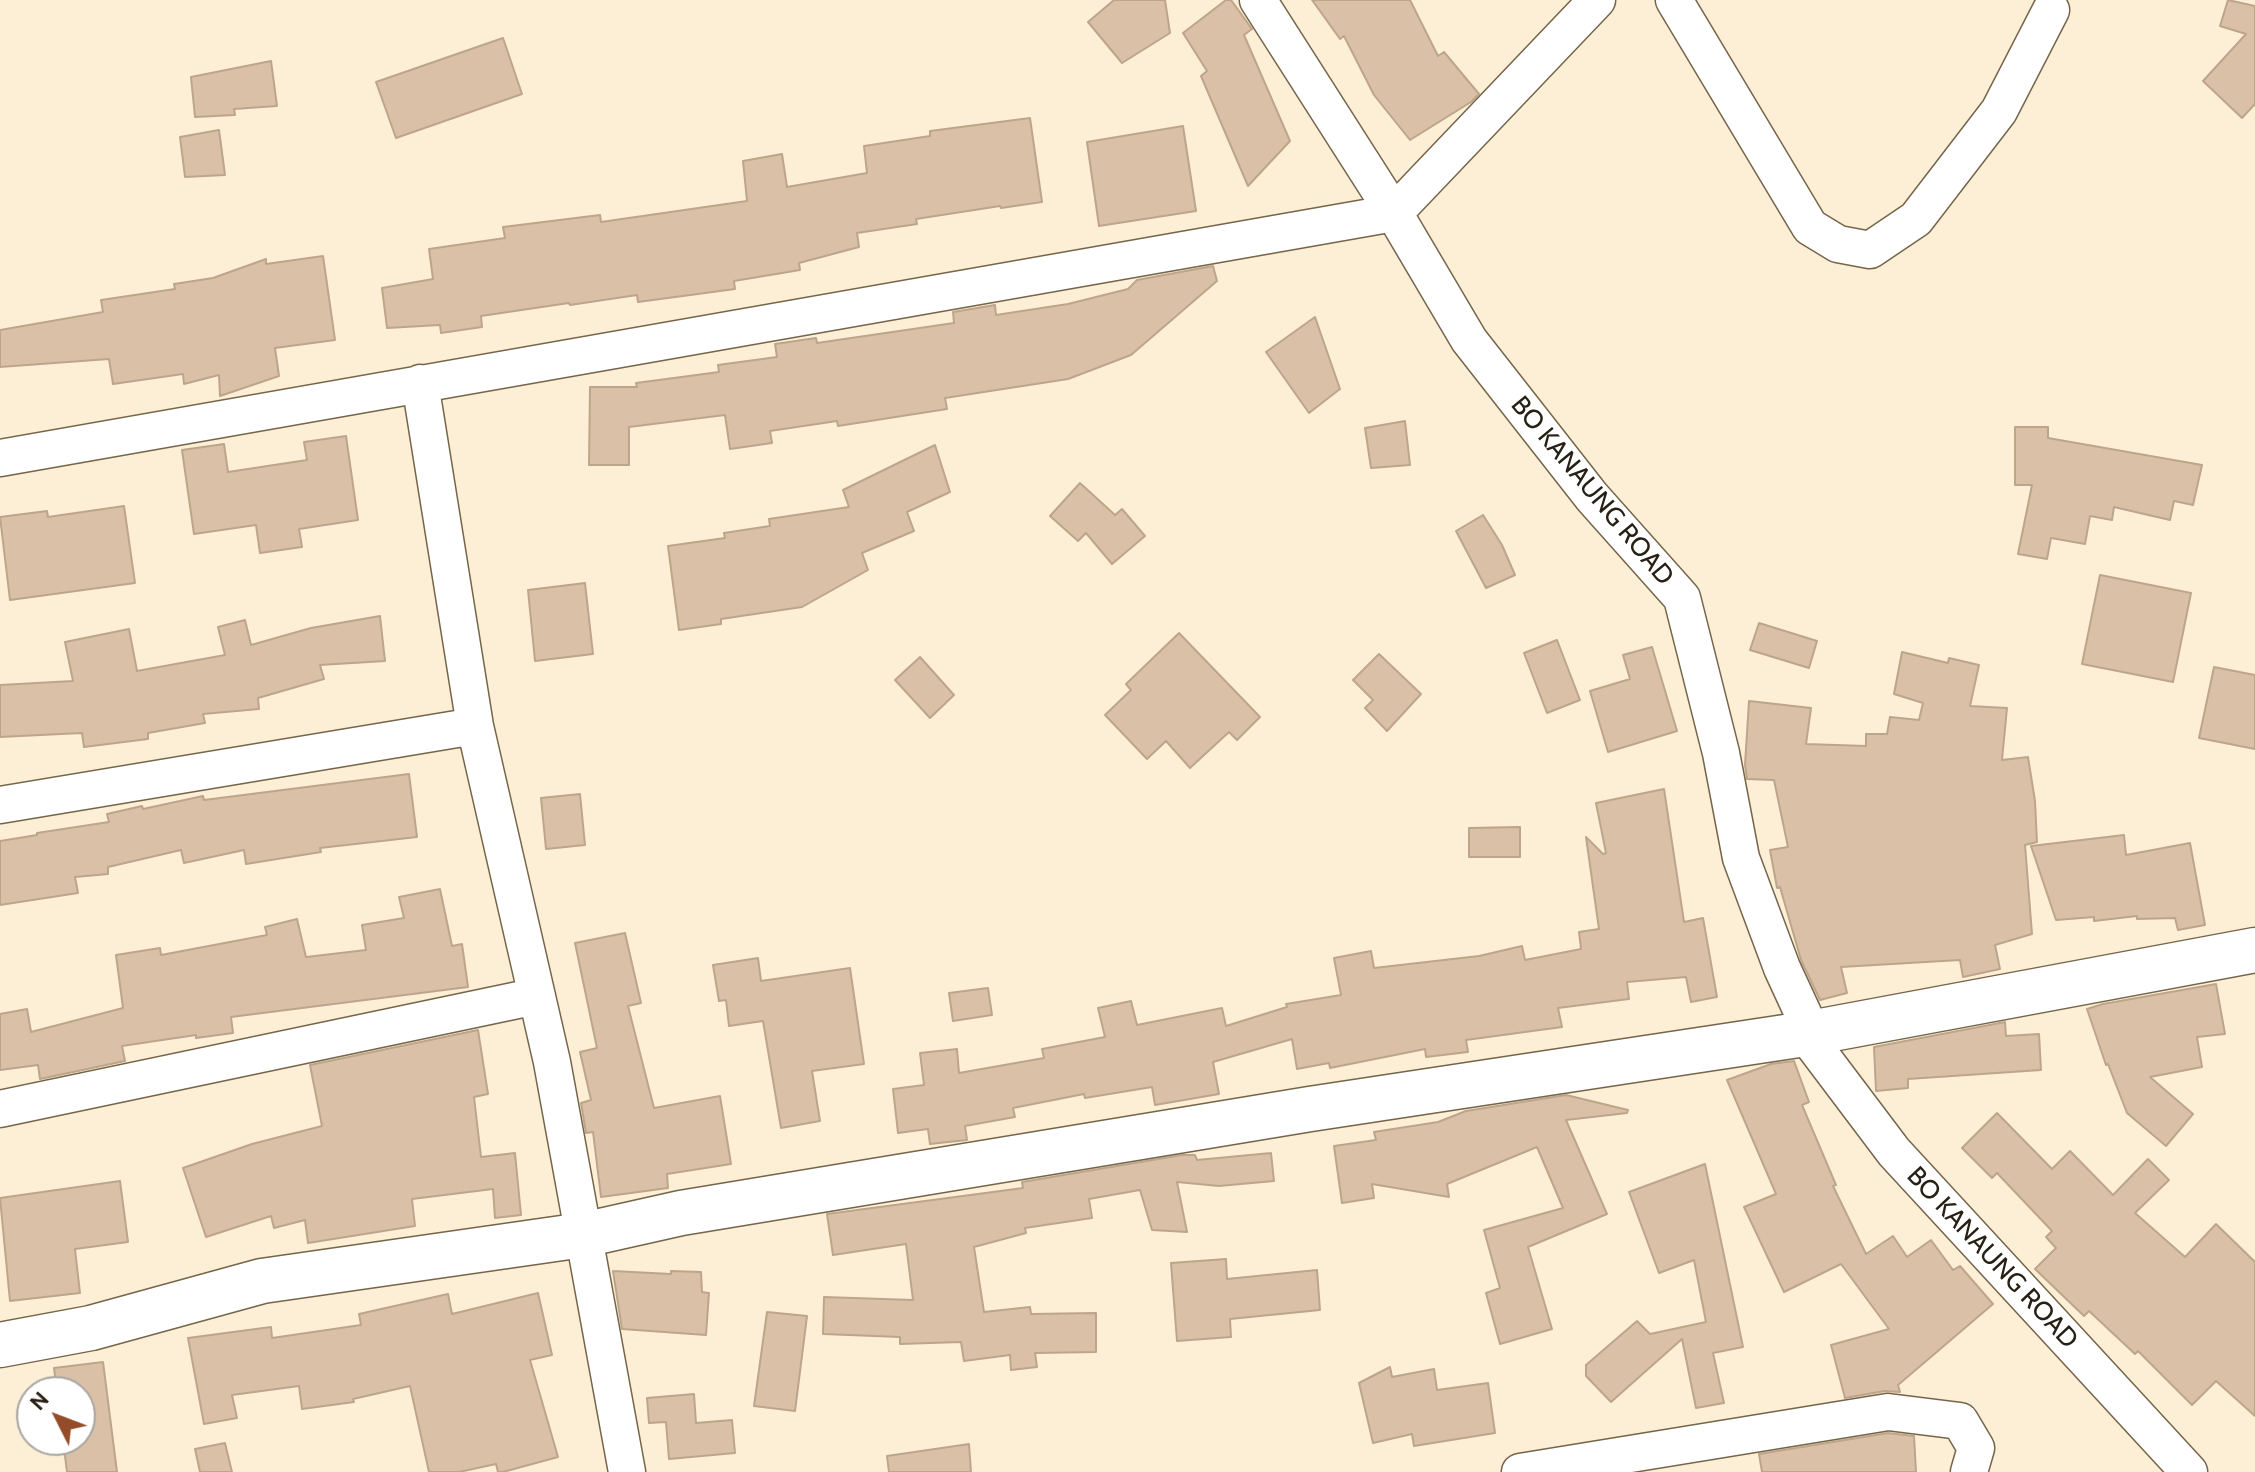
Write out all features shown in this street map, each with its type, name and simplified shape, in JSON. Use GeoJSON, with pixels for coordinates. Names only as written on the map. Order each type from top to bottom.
{"type":"FeatureCollection","features":[{"type":"Feature","properties":{"kind":"street","name":"BO KANAUNG ROAD"},"geometry":{"type":"LineString","coordinates":[[1258,0],[1394,213],[1469,340],[1592,497],[1682,598],[1721,753],[1741,858],[1808,1034],[1894,1152],[2189,1472]]}},
{"type":"Feature","properties":{"kind":"street"},"geometry":{"type":"LineString","coordinates":[[0,458],[1394,213],[1597,0]]}},
{"type":"Feature","properties":{"kind":"street"},"geometry":{"type":"LineString","coordinates":[[1674,0],[1810,227],[1838,244],[1870,250],[1916,219],[1999,111],[2051,10]]}},
{"type":"Feature","properties":{"kind":"street"},"geometry":{"type":"LineString","coordinates":[[420,383],[475,726],[552,1062],[627,1472]]}},
{"type":"Feature","properties":{"kind":"street"},"geometry":{"type":"LineString","coordinates":[[0,805],[475,726]]}},
{"type":"Feature","properties":{"kind":"street"},"geometry":{"type":"LineString","coordinates":[[0,1345],[91,1328],[262,1281],[583,1235],[681,1213],[1310,1109],[1808,1034],[2255,950]]}},
{"type":"Feature","properties":{"kind":"street"},"geometry":{"type":"LineString","coordinates":[[0,1109],[537,996]]}},
{"type":"Feature","properties":{"kind":"street"},"geometry":{"type":"LineString","coordinates":[[1520,1472],[1888,1412],[1960,1421],[1976,1448],[1969,1472]]}},
{"type":"Feature","properties":{"kind":"building"},"geometry":{"type":"Polygon","coordinates":[[[1114,0],[1165,0],[1170,33],[1122,63],[1088,22],[1114,0]]]}},
{"type":"Feature","properties":{"kind":"building"},"geometry":{"type":"Polygon","coordinates":[[[1226,0],[1231,0],[1252,29],[1244,35],[1290,141],[1248,186],[1201,76],[1207,71],[1183,33],[1226,0]]]}},
{"type":"Feature","properties":{"kind":"building"},"geometry":{"type":"Polygon","coordinates":[[[1312,0],[1410,0],[1438,56],[1444,52],[1479,94],[1410,140],[1374,95],[1344,36],[1340,39],[1312,0]]]}},
{"type":"Feature","properties":{"kind":"building"},"geometry":{"type":"Polygon","coordinates":[[[2228,0],[2255,6],[2255,104],[2242,118],[2203,81],[2246,34],[2220,26],[2228,0]]]}},
{"type":"Feature","properties":{"kind":"building"},"geometry":{"type":"Polygon","coordinates":[[[503,38],[522,94],[396,138],[376,82],[503,38]]]}},
{"type":"Feature","properties":{"kind":"building"},"geometry":{"type":"Polygon","coordinates":[[[271,61],[277,106],[234,109],[235,115],[195,117],[191,77],[271,61]]]}},
{"type":"Feature","properties":{"kind":"building"},"geometry":{"type":"Polygon","coordinates":[[[1030,118],[1042,202],[916,219],[917,224],[857,233],[859,247],[799,263],[800,270],[734,281],[735,289],[638,302],[637,295],[481,316],[482,327],[441,333],[440,325],[387,328],[382,288],[433,279],[429,249],[505,238],[503,227],[600,215],[601,222],[747,201],[743,161],[782,154],[787,187],[867,173],[864,146],[930,136],[930,131],[1030,118]]]}},
{"type":"Feature","properties":{"kind":"building"},"geometry":{"type":"Polygon","coordinates":[[[1183,126],[1196,211],[1099,226],[1087,142],[1183,126]]]}},
{"type":"Feature","properties":{"kind":"building"},"geometry":{"type":"Polygon","coordinates":[[[219,130],[225,175],[185,177],[180,137],[219,130]]]}},
{"type":"Feature","properties":{"kind":"building"},"geometry":{"type":"Polygon","coordinates":[[[323,256],[335,340],[275,348],[279,376],[220,396],[219,375],[184,384],[183,374],[113,384],[109,359],[0,367],[0,330],[103,312],[101,300],[175,289],[174,284],[213,278],[266,259],[266,264],[323,256]]]}},
{"type":"Feature","properties":{"kind":"building"},"geometry":{"type":"Polygon","coordinates":[[[1213,266],[1217,281],[1131,355],[1068,379],[945,398],[947,409],[838,426],[837,421],[770,431],[772,443],[730,449],[725,415],[629,427],[629,465],[589,465],[590,387],[637,387],[636,383],[719,372],[718,365],[777,357],[775,344],[816,338],[817,343],[954,323],[953,312],[995,305],[996,315],[1068,304],[1128,289],[1137,280],[1213,266]]]}},
{"type":"Feature","properties":{"kind":"building"},"geometry":{"type":"Polygon","coordinates":[[[1315,317],[1340,389],[1309,413],[1266,352],[1315,317]]]}},
{"type":"Feature","properties":{"kind":"building"},"geometry":{"type":"Polygon","coordinates":[[[1405,421],[1410,465],[1371,468],[1365,428],[1405,421]]]}},
{"type":"Feature","properties":{"kind":"building"},"geometry":{"type":"Polygon","coordinates":[[[2015,427],[2048,427],[2048,438],[2202,465],[2193,505],[2174,501],[2170,520],[2114,507],[2112,520],[2090,516],[2085,544],[2051,538],[2047,559],[2018,554],[2032,485],[2015,485],[2015,427]]]}},
{"type":"Feature","properties":{"kind":"building"},"geometry":{"type":"Polygon","coordinates":[[[346,436],[358,520],[299,529],[302,547],[260,553],[256,525],[194,534],[182,450],[224,444],[228,472],[307,460],[304,442],[346,436]]]}},
{"type":"Feature","properties":{"kind":"building"},"geometry":{"type":"Polygon","coordinates":[[[935,445],[950,492],[907,512],[914,531],[862,553],[868,570],[802,607],[721,619],[721,624],[679,630],[668,546],[725,538],[724,533],[770,526],[769,519],[849,507],[843,490],[935,445]]]}},
{"type":"Feature","properties":{"kind":"building"},"geometry":{"type":"Polygon","coordinates":[[[1080,483],[1115,515],[1122,509],[1145,536],[1112,564],[1086,533],[1078,541],[1050,516],[1080,483]]]}},
{"type":"Feature","properties":{"kind":"building"},"geometry":{"type":"Polygon","coordinates":[[[124,506],[135,583],[10,600],[0,517],[47,511],[48,517],[124,506]]]}},
{"type":"Feature","properties":{"kind":"building"},"geometry":{"type":"Polygon","coordinates":[[[1483,515],[1502,545],[1515,575],[1486,588],[1456,531],[1483,515]]]}},
{"type":"Feature","properties":{"kind":"building"},"geometry":{"type":"Polygon","coordinates":[[[2100,575],[2191,593],[2173,682],[2082,664],[2100,575]]]}},
{"type":"Feature","properties":{"kind":"building"},"geometry":{"type":"Polygon","coordinates":[[[585,583],[593,654],[535,661],[528,590],[585,583]]]}},
{"type":"Feature","properties":{"kind":"building"},"geometry":{"type":"Polygon","coordinates":[[[380,616],[385,661],[320,665],[324,679],[258,698],[259,709],[203,714],[205,723],[148,733],[148,739],[84,747],[82,733],[0,737],[0,685],[73,681],[65,642],[129,629],[137,671],[225,655],[218,627],[245,620],[251,645],[311,628],[380,616]]]}},
{"type":"Feature","properties":{"kind":"building"},"geometry":{"type":"Polygon","coordinates":[[[1759,623],[1817,641],[1809,668],[1750,650],[1759,623]]]}},
{"type":"Feature","properties":{"kind":"building"},"geometry":{"type":"Polygon","coordinates":[[[1179,633],[1260,717],[1237,740],[1229,732],[1190,768],[1166,741],[1147,759],[1105,715],[1131,690],[1126,684],[1179,633]]]}},
{"type":"Feature","properties":{"kind":"building"},"geometry":{"type":"Polygon","coordinates":[[[1557,640],[1580,700],[1547,713],[1524,653],[1557,640]]]}},
{"type":"Feature","properties":{"kind":"building"},"geometry":{"type":"Polygon","coordinates":[[[1652,647],[1677,731],[1608,752],[1590,691],[1630,679],[1623,655],[1652,647]]]}},
{"type":"Feature","properties":{"kind":"building"},"geometry":{"type":"Polygon","coordinates":[[[1902,652],[1948,663],[1949,658],[1979,665],[1970,706],[2007,708],[2002,760],[2028,757],[2035,801],[2037,842],[2025,845],[2032,934],[1995,945],[2000,969],[1963,977],[1960,960],[1841,967],[1847,993],[1820,1000],[1801,960],[1780,887],[1777,888],[1770,850],[1788,847],[1774,780],[1747,779],[1749,701],[1811,708],[1806,744],[1866,746],[1866,734],[1887,734],[1890,717],[1919,720],[1923,703],[1894,694],[1902,652]]]}},
{"type":"Feature","properties":{"kind":"building"},"geometry":{"type":"Polygon","coordinates":[[[1379,654],[1421,694],[1387,731],[1365,708],[1373,700],[1353,680],[1379,654]]]}},
{"type":"Feature","properties":{"kind":"building"},"geometry":{"type":"Polygon","coordinates":[[[920,657],[954,695],[930,718],[895,680],[920,657]]]}},
{"type":"Feature","properties":{"kind":"building"},"geometry":{"type":"Polygon","coordinates":[[[2214,667],[2255,675],[2255,749],[2199,738],[2214,667]]]}},
{"type":"Feature","properties":{"kind":"building"},"geometry":{"type":"Polygon","coordinates":[[[409,774],[417,837],[320,848],[321,852],[246,864],[244,850],[184,863],[181,850],[108,867],[108,874],[75,877],[78,893],[0,905],[0,841],[109,822],[107,814],[203,796],[204,800],[409,774]]]}},
{"type":"Feature","properties":{"kind":"building"},"geometry":{"type":"Polygon","coordinates":[[[1664,789],[1684,922],[1703,918],[1717,997],[1691,1002],[1686,977],[1627,982],[1629,999],[1558,1008],[1562,1027],[1466,1040],[1468,1052],[1426,1057],[1425,1049],[1330,1068],[1329,1063],[1297,1069],[1292,1039],[1213,1062],[1219,1094],[1155,1105],[1152,1087],[1085,1098],[1084,1094],[1013,1108],[1015,1117],[965,1126],[967,1140],[930,1144],[928,1129],[898,1133],[893,1089],[924,1085],[920,1053],[957,1049],[959,1073],[1044,1058],[1042,1049],[1105,1037],[1098,1008],[1131,1001],[1137,1025],[1222,1008],[1226,1026],[1287,1007],[1286,1004],[1341,995],[1334,958],[1371,951],[1374,968],[1479,956],[1522,946],[1525,960],[1581,949],[1579,932],[1599,929],[1586,837],[1603,854],[1606,853],[1596,803],[1664,789]]]}},
{"type":"Feature","properties":{"kind":"building"},"geometry":{"type":"Polygon","coordinates":[[[580,794],[585,845],[546,849],[541,798],[580,794]]]}},
{"type":"Feature","properties":{"kind":"building"},"geometry":{"type":"Polygon","coordinates":[[[1520,827],[1520,857],[1469,857],[1469,828],[1520,827]]]}},
{"type":"Feature","properties":{"kind":"building"},"geometry":{"type":"Polygon","coordinates":[[[2124,835],[2126,855],[2190,843],[2205,925],[2178,930],[2175,918],[2137,919],[2137,916],[2094,921],[2094,917],[2056,920],[2031,846],[2124,835]]]}},
{"type":"Feature","properties":{"kind":"building"},"geometry":{"type":"Polygon","coordinates":[[[440,889],[452,946],[462,944],[468,987],[231,1017],[233,1033],[122,1046],[125,1061],[40,1079],[38,1065],[0,1070],[0,1014],[27,1009],[31,1032],[123,1008],[116,955],[160,948],[161,955],[267,935],[265,927],[297,919],[306,957],[366,950],[362,925],[404,918],[399,897],[440,889]]]}},
{"type":"Feature","properties":{"kind":"building"},"geometry":{"type":"Polygon","coordinates":[[[625,933],[641,1003],[628,1006],[654,1108],[720,1096],[731,1164],[667,1174],[668,1188],[601,1197],[593,1132],[586,1133],[581,1103],[591,1100],[580,1052],[597,1048],[575,943],[625,933]]]}},
{"type":"Feature","properties":{"kind":"building"},"geometry":{"type":"Polygon","coordinates":[[[758,958],[761,981],[850,968],[864,1064],[812,1071],[820,1121],[781,1128],[763,1021],[729,1026],[726,1000],[719,1001],[713,965],[758,958]]]}},
{"type":"Feature","properties":{"kind":"building"},"geometry":{"type":"Polygon","coordinates":[[[2216,984],[2225,1034],[2197,1037],[2202,1067],[2150,1077],[2193,1114],[2166,1146],[2127,1113],[2087,1009],[2216,984]]]}},
{"type":"Feature","properties":{"kind":"building"},"geometry":{"type":"Polygon","coordinates":[[[988,988],[992,1015],[953,1021],[949,993],[988,988]]]}},
{"type":"Feature","properties":{"kind":"building"},"geometry":{"type":"Polygon","coordinates":[[[2005,1022],[2006,1036],[2039,1034],[2041,1070],[1908,1079],[1908,1088],[1876,1091],[1874,1047],[2005,1022]]]}},
{"type":"Feature","properties":{"kind":"building"},"geometry":{"type":"Polygon","coordinates":[[[478,1030],[488,1094],[474,1097],[481,1157],[515,1153],[521,1215],[495,1218],[493,1189],[412,1199],[415,1226],[308,1243],[305,1220],[274,1228],[271,1216],[206,1237],[183,1168],[252,1144],[322,1126],[310,1065],[478,1030]]]}},
{"type":"Feature","properties":{"kind":"building"},"geometry":{"type":"Polygon","coordinates":[[[1794,1061],[1809,1102],[1802,1105],[1836,1185],[1833,1186],[1866,1254],[1893,1236],[1907,1257],[1931,1240],[1953,1270],[1960,1266],[1993,1304],[1898,1385],[1900,1392],[1885,1391],[1845,1398],[1831,1345],[1889,1329],[1841,1264],[1784,1292],[1744,1207],[1776,1194],[1727,1080],[1771,1064],[1794,1061]]]}},
{"type":"Feature","properties":{"kind":"building"},"geometry":{"type":"Polygon","coordinates":[[[1566,1095],[1628,1110],[1627,1113],[1566,1120],[1607,1214],[1528,1247],[1552,1329],[1500,1344],[1486,1293],[1500,1288],[1484,1230],[1563,1208],[1537,1147],[1447,1184],[1449,1197],[1372,1184],[1374,1198],[1342,1203],[1334,1146],[1376,1140],[1374,1132],[1438,1122],[1466,1111],[1566,1095]]]}},
{"type":"Feature","properties":{"kind":"building"},"geometry":{"type":"Polygon","coordinates":[[[1997,1113],[2052,1169],[2070,1151],[2113,1195],[2148,1159],[2169,1180],[2135,1213],[2185,1257],[2216,1224],[2255,1262],[2255,1416],[2216,1381],[2192,1405],[2138,1351],[2135,1354],[2089,1311],[2084,1316],[2035,1269],[2056,1248],[2046,1237],[2052,1231],[1997,1173],[1992,1178],[1962,1148],[1997,1113]]]}},
{"type":"Feature","properties":{"kind":"building"},"geometry":{"type":"Polygon","coordinates":[[[1271,1153],[1274,1181],[1219,1186],[1177,1182],[1187,1232],[1152,1230],[1140,1190],[1089,1199],[1092,1218],[1025,1228],[1026,1233],[974,1247],[984,1312],[1030,1307],[1031,1314],[1096,1313],[1096,1352],[1035,1353],[1037,1367],[1011,1370],[1010,1355],[964,1361],[961,1342],[900,1344],[900,1337],[823,1334],[824,1297],[913,1300],[906,1244],[833,1255],[827,1214],[1023,1188],[1022,1182],[1182,1155],[1195,1155],[1197,1160],[1271,1153]]]}},
{"type":"Feature","properties":{"kind":"building"},"geometry":{"type":"Polygon","coordinates":[[[1705,1164],[1743,1347],[1713,1353],[1724,1403],[1696,1408],[1682,1339],[1611,1402],[1586,1376],[1586,1365],[1637,1321],[1650,1334],[1706,1322],[1694,1260],[1659,1273],[1629,1192],[1705,1164]]]}},
{"type":"Feature","properties":{"kind":"building"},"geometry":{"type":"Polygon","coordinates":[[[120,1181],[128,1242],[75,1249],[80,1293],[10,1301],[0,1198],[120,1181]]]}},
{"type":"Feature","properties":{"kind":"building"},"geometry":{"type":"Polygon","coordinates":[[[1226,1259],[1227,1279],[1317,1270],[1320,1310],[1230,1319],[1231,1337],[1177,1341],[1171,1263],[1226,1259]]]}},
{"type":"Feature","properties":{"kind":"building"},"geometry":{"type":"Polygon","coordinates":[[[613,1271],[701,1272],[702,1292],[709,1293],[706,1335],[622,1329],[613,1271]]]}},
{"type":"Feature","properties":{"kind":"building"},"geometry":{"type":"Polygon","coordinates":[[[538,1293],[552,1355],[530,1360],[558,1457],[503,1472],[498,1472],[496,1464],[459,1472],[429,1472],[410,1386],[353,1399],[354,1402],[302,1409],[299,1386],[232,1395],[237,1418],[204,1424],[188,1338],[271,1327],[272,1338],[361,1325],[359,1314],[448,1294],[452,1314],[538,1293]]]}},
{"type":"Feature","properties":{"kind":"building"},"geometry":{"type":"Polygon","coordinates":[[[767,1312],[807,1316],[795,1411],[754,1406],[767,1312]]]}},
{"type":"Feature","properties":{"kind":"building"},"geometry":{"type":"Polygon","coordinates":[[[103,1362],[117,1472],[67,1472],[65,1456],[96,1456],[96,1376],[55,1376],[54,1368],[103,1362]]]}},
{"type":"Feature","properties":{"kind":"building"},"geometry":{"type":"Polygon","coordinates":[[[1390,1367],[1392,1377],[1434,1369],[1437,1390],[1488,1383],[1495,1433],[1414,1446],[1412,1434],[1373,1443],[1359,1383],[1390,1367]]]}},
{"type":"Feature","properties":{"kind":"building"},"geometry":{"type":"Polygon","coordinates":[[[694,1394],[696,1423],[732,1420],[735,1453],[669,1459],[666,1422],[649,1423],[647,1398],[694,1394]]]}},
{"type":"Feature","properties":{"kind":"building"},"geometry":{"type":"Polygon","coordinates":[[[1888,1433],[1914,1436],[1916,1472],[1762,1472],[1759,1454],[1888,1433]]]}},
{"type":"Feature","properties":{"kind":"building"},"geometry":{"type":"Polygon","coordinates":[[[225,1443],[232,1472],[200,1472],[195,1449],[225,1443]]]}},
{"type":"Feature","properties":{"kind":"building"},"geometry":{"type":"Polygon","coordinates":[[[969,1444],[971,1472],[889,1472],[887,1456],[969,1444]]]}}]}
